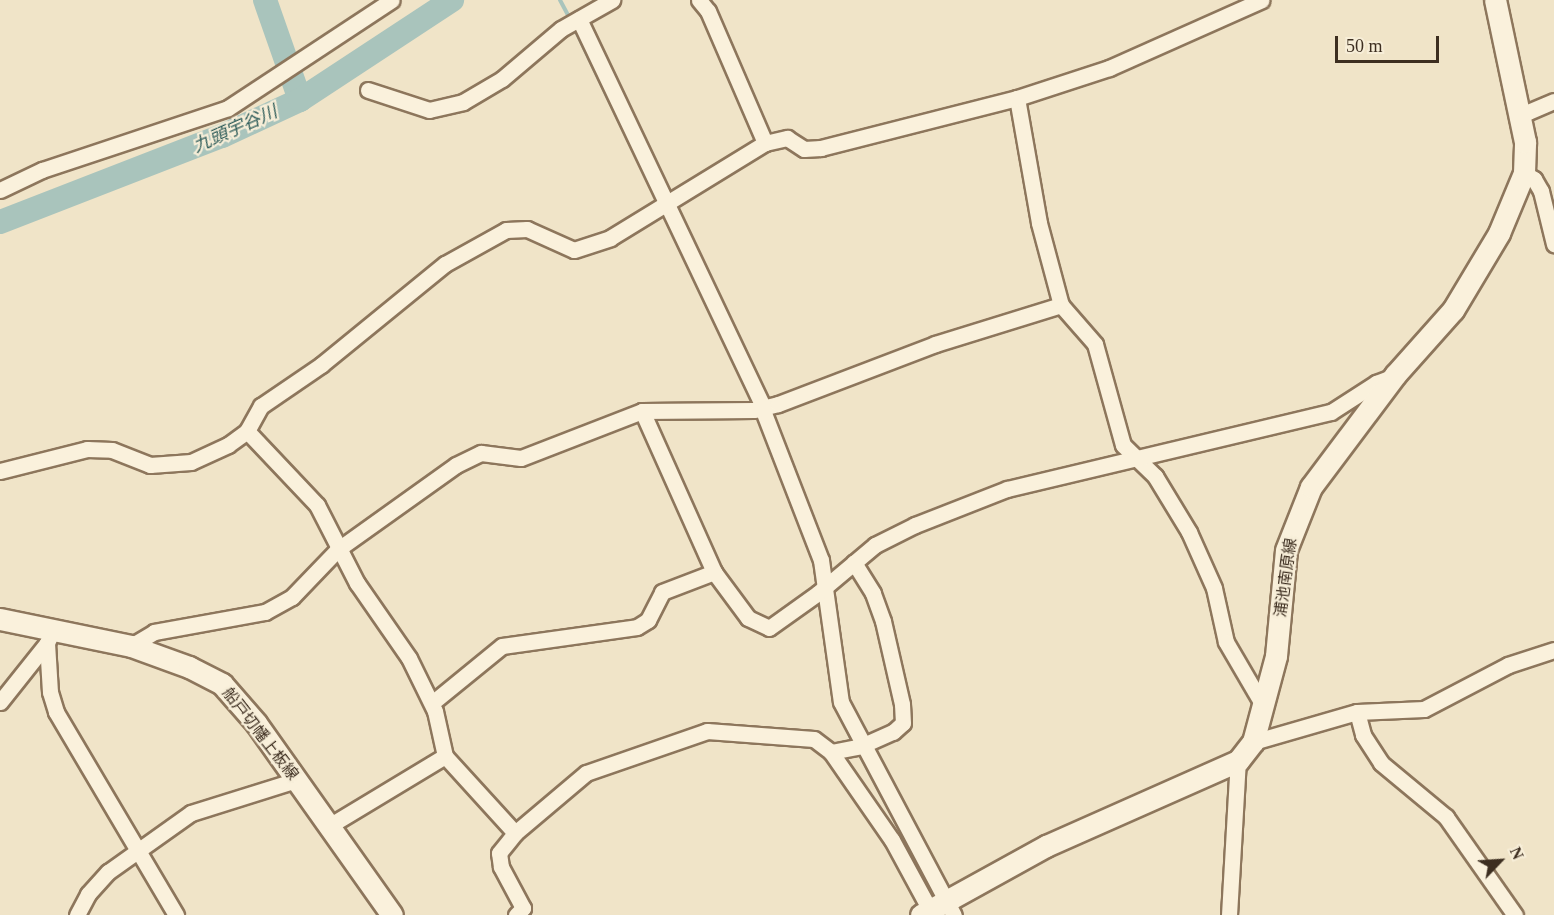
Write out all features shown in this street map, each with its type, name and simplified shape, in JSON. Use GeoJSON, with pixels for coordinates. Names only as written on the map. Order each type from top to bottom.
{"type":"FeatureCollection","features":[{"type":"Feature","properties":{"kind":"main road","name":"浦池南原線"},"geometry":{"type":"LineString","coordinates":[[938,911],[1055,841],[1238,761],[1253,742],[1261,702],[1276,656],[1286,550],[1295,521],[1311,487],[1395,375],[1453,310],[1476,275],[1524,173],[1521,115],[1496,0]]}},
{"type":"Feature","properties":{"kind":"main road","name":"船戸切幡上板線"},"geometry":{"type":"LineString","coordinates":[[0,619],[50,636],[130,646],[189,667],[222,684],[296,780],[392,915]]}},
{"type":"Feature","properties":{"kind":"street"},"geometry":{"type":"LineString","coordinates":[[0,190],[42,170],[228,108],[392,0]]}},
{"type":"Feature","properties":{"kind":"street"},"geometry":{"type":"LineString","coordinates":[[368,90],[429,110],[450,107],[502,79],[574,22],[612,0]]}},
{"type":"Feature","properties":{"kind":"street"},"geometry":{"type":"LineString","coordinates":[[699,0],[708,11],[765,143]]}},
{"type":"Feature","properties":{"kind":"street"},"geometry":{"type":"LineString","coordinates":[[0,471],[87,449],[112,450],[150,465],[191,462],[228,445],[247,431],[261,406],[321,365],[390,306],[445,264],[506,230],[527,229],[574,250],[610,238],[665,207],[765,143],[787,138],[804,148],[821,148],[1017,98],[1109,68],[1262,0]]}},
{"type":"Feature","properties":{"kind":"street"},"geometry":{"type":"LineString","coordinates":[[574,22],[665,207],[760,409],[810,528],[836,682],[858,748],[938,911]]}},
{"type":"Feature","properties":{"kind":"street"},"geometry":{"type":"LineString","coordinates":[[1017,98],[1039,223],[1061,305],[1095,344],[1123,445],[1155,476],[1189,532],[1214,588],[1226,642],[1261,702]]}},
{"type":"Feature","properties":{"kind":"street"},"geometry":{"type":"LineString","coordinates":[[1521,115],[1554,101]]}},
{"type":"Feature","properties":{"kind":"street"},"geometry":{"type":"LineString","coordinates":[[1524,173],[1534,179],[1541,191],[1554,243]]}},
{"type":"Feature","properties":{"kind":"street"},"geometry":{"type":"LineString","coordinates":[[130,646],[154,632],[265,612],[292,597],[337,550],[456,465],[481,453],[521,458],[642,411],[760,409],[935,344],[1061,305]]}},
{"type":"Feature","properties":{"kind":"street"},"geometry":{"type":"LineString","coordinates":[[642,411],[714,572],[748,618],[762,628],[778,624],[875,545],[915,525],[1007,489],[1331,412],[1376,382],[1395,375]]}},
{"type":"Feature","properties":{"kind":"street"},"geometry":{"type":"LineString","coordinates":[[247,431],[316,505],[337,550],[409,658],[432,703],[445,756],[462,770],[514,833]]}},
{"type":"Feature","properties":{"kind":"street"},"geometry":{"type":"LineString","coordinates":[[831,752],[858,748],[893,732],[903,723],[902,704],[883,621],[873,592],[854,563]]}},
{"type":"Feature","properties":{"kind":"street"},"geometry":{"type":"LineString","coordinates":[[432,703],[502,646],[637,627],[648,620],[662,592],[714,572]]}},
{"type":"Feature","properties":{"kind":"street"},"geometry":{"type":"LineString","coordinates":[[0,702],[50,636]]}},
{"type":"Feature","properties":{"kind":"street"},"geometry":{"type":"LineString","coordinates":[[50,636],[50,692],[56,712],[93,780],[140,850],[176,915]]}},
{"type":"Feature","properties":{"kind":"street"},"geometry":{"type":"LineString","coordinates":[[1253,742],[1357,712],[1424,709],[1508,665],[1554,650]]}},
{"type":"Feature","properties":{"kind":"street"},"geometry":{"type":"LineString","coordinates":[[1357,712],[1363,735],[1381,763],[1446,817],[1515,915]]}},
{"type":"Feature","properties":{"kind":"street"},"geometry":{"type":"LineString","coordinates":[[516,915],[523,908],[501,867],[499,853],[514,833],[586,773],[707,731],[814,739],[831,752],[938,911]]}},
{"type":"Feature","properties":{"kind":"street"},"geometry":{"type":"LineString","coordinates":[[329,826],[445,756]]}},
{"type":"Feature","properties":{"kind":"street"},"geometry":{"type":"LineString","coordinates":[[1229,915],[1238,761]]}},
{"type":"Feature","properties":{"kind":"street"},"geometry":{"type":"LineString","coordinates":[[78,915],[88,894],[108,872],[191,813],[296,780]]}},
{"type":"Feature","properties":{"kind":"waterway"},"geometry":{"type":"LineString","coordinates":[[265,0],[300,100]]}},
{"type":"Feature","properties":{"kind":"waterway","name":"九頭宇谷川"},"geometry":{"type":"LineString","coordinates":[[0,222],[222,136],[300,100],[452,0]]}},
{"type":"Feature","properties":{"kind":"waterway"},"geometry":{"type":"LineString","coordinates":[[560,0],[571,21]]}},
{"type":"Feature","properties":{"kind":"waterway"},"geometry":{"type":"LineString","coordinates":[[574,27],[632,148]]}},
{"type":"Feature","properties":{"kind":"waterway"},"geometry":{"type":"LineString","coordinates":[[845,724],[854,745]]}},
{"type":"Feature","properties":{"kind":"waterway"},"geometry":{"type":"LineString","coordinates":[[858,751],[930,885]]}}]}
